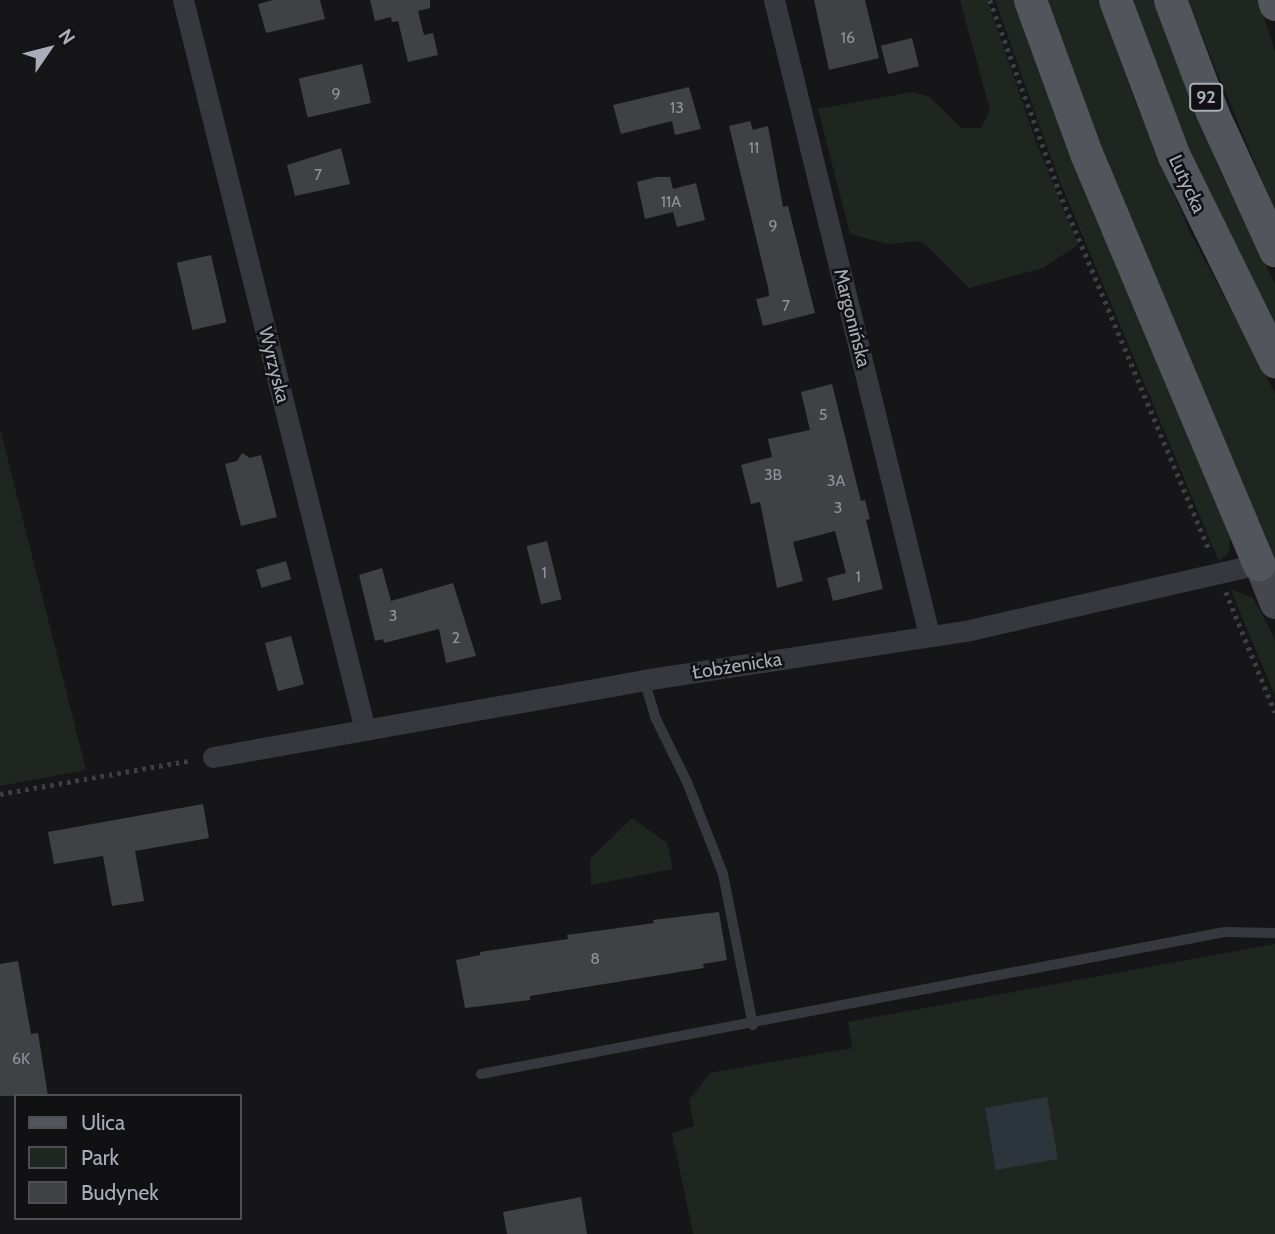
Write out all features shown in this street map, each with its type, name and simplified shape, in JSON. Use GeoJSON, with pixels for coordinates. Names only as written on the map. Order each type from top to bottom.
{"type":"FeatureCollection","features":[{"type":"Feature","properties":{"kind":"main road"},"geometry":{"type":"LineString","coordinates":[[1030,0],[1086,153],[1275,604]]}},
{"type":"Feature","properties":{"kind":"main road","name":"Lutycka"},"geometry":{"type":"LineString","coordinates":[[1115,0],[1174,156],[1275,360]]}},
{"type":"Feature","properties":{"kind":"main road","name":"92"},"geometry":{"type":"LineString","coordinates":[[1170,0],[1212,112],[1275,250]]}},
{"type":"Feature","properties":{"kind":"street","name":"Wyrzyska"},"geometry":{"type":"LineString","coordinates":[[183,0],[365,730]]}},
{"type":"Feature","properties":{"kind":"street","name":"Margonińska"},"geometry":{"type":"LineString","coordinates":[[774,0],[929,635]]}},
{"type":"Feature","properties":{"kind":"street","name":"Łobżenicka"},"geometry":{"type":"LineString","coordinates":[[213,757],[643,680],[929,635],[1219,575],[1259,564]]}},
{"type":"Feature","properties":{"kind":"lane"},"geometry":{"type":"LineString","coordinates":[[643,680],[654,717],[687,782],[723,874],[753,1025]]}},
{"type":"Feature","properties":{"kind":"lane"},"geometry":{"type":"LineString","coordinates":[[481,1074],[753,1025],[1225,933],[1275,933]]}},
{"type":"Feature","properties":{"kind":"path"},"geometry":{"type":"LineString","coordinates":[[990,0],[1055,180],[1275,712]]}},
{"type":"Feature","properties":{"kind":"path"},"geometry":{"type":"LineString","coordinates":[[0,794],[213,757]]}},
{"type":"Feature","properties":{"kind":"green space"},"geometry":{"type":"Polygon","coordinates":[[[960,0],[987,0],[1036,142],[1078,245],[1043,268],[969,288],[922,241],[888,244],[850,234],[818,109],[912,92],[930,97],[961,128],[981,128],[990,110],[960,0]]]}},
{"type":"Feature","properties":{"kind":"green space"},"geometry":{"type":"Polygon","coordinates":[[[995,0],[1015,0],[1230,536],[1229,552],[1219,562],[1056,172],[995,0]]]}},
{"type":"Feature","properties":{"kind":"green space"},"geometry":{"type":"Polygon","coordinates":[[[1045,0],[1098,0],[1138,109],[1190,232],[1275,393],[1275,566],[1125,212],[1045,0]]]}},
{"type":"Feature","properties":{"kind":"green space"},"geometry":{"type":"Polygon","coordinates":[[[1131,0],[1154,0],[1221,173],[1275,284],[1275,331],[1204,189],[1131,0]]]}},
{"type":"Feature","properties":{"kind":"green space"},"geometry":{"type":"Polygon","coordinates":[[[1187,0],[1259,0],[1275,52],[1275,212],[1187,0]]]}},
{"type":"Feature","properties":{"kind":"green space"},"geometry":{"type":"Polygon","coordinates":[[[0,428],[86,770],[0,786],[0,428]]]}},
{"type":"Feature","properties":{"kind":"green space"},"geometry":{"type":"Polygon","coordinates":[[[1230,589],[1253,598],[1275,641],[1275,695],[1230,589]]]}},
{"type":"Feature","properties":{"kind":"green space"},"geometry":{"type":"Polygon","coordinates":[[[632,818],[667,843],[673,869],[591,885],[590,859],[632,818]]]}},
{"type":"Feature","properties":{"kind":"green space"},"geometry":{"type":"Polygon","coordinates":[[[1275,944],[1275,1234],[693,1234],[672,1133],[694,1126],[689,1100],[710,1073],[852,1048],[848,1022],[1275,944]]]}},
{"type":"Feature","properties":{"kind":"shaded area"},"geometry":{"type":"Polygon","coordinates":[[[1047,1097],[1058,1159],[996,1170],[985,1108],[1047,1097]]]}},
{"type":"Feature","properties":{"kind":"building"},"geometry":{"type":"Polygon","coordinates":[[[273,0],[320,0],[325,19],[266,33],[258,4],[273,0]]]}},
{"type":"Feature","properties":{"kind":"building"},"geometry":{"type":"Polygon","coordinates":[[[370,0],[430,0],[430,8],[418,11],[424,35],[433,33],[438,55],[408,62],[398,21],[392,22],[391,17],[375,21],[370,0]]]}},
{"type":"Feature","properties":{"kind":"building"},"geometry":{"type":"Polygon","coordinates":[[[814,0],[865,0],[879,58],[829,70],[814,0]]]}},
{"type":"Feature","properties":{"kind":"building"},"geometry":{"type":"Polygon","coordinates":[[[912,38],[919,66],[888,74],[881,46],[912,38]]]}},
{"type":"Feature","properties":{"kind":"building"},"geometry":{"type":"Polygon","coordinates":[[[362,64],[371,103],[308,118],[299,79],[362,64]]]}},
{"type":"Feature","properties":{"kind":"building"},"geometry":{"type":"Polygon","coordinates":[[[689,87],[701,129],[675,135],[672,121],[621,134],[613,105],[689,87]]]}},
{"type":"Feature","properties":{"kind":"building"},"geometry":{"type":"Polygon","coordinates":[[[750,121],[753,130],[768,126],[783,207],[788,206],[815,313],[763,326],[756,299],[769,296],[768,287],[729,126],[750,121]]]}},
{"type":"Feature","properties":{"kind":"building"},"geometry":{"type":"Polygon","coordinates":[[[341,148],[350,184],[295,196],[287,165],[341,148]]]}},
{"type":"Feature","properties":{"kind":"building"},"geometry":{"type":"Polygon","coordinates":[[[670,177],[673,189],[696,183],[705,220],[677,227],[673,212],[645,219],[637,182],[670,177]]]}},
{"type":"Feature","properties":{"kind":"building"},"geometry":{"type":"Polygon","coordinates":[[[211,255],[227,322],[192,330],[177,263],[211,255]]]}},
{"type":"Feature","properties":{"kind":"building"},"geometry":{"type":"Polygon","coordinates":[[[832,384],[861,501],[865,500],[870,519],[866,520],[883,589],[833,601],[827,578],[846,573],[835,531],[793,542],[803,581],[777,588],[760,502],[751,504],[741,465],[772,457],[768,439],[810,430],[801,392],[832,384]]]}},
{"type":"Feature","properties":{"kind":"building"},"geometry":{"type":"Polygon","coordinates":[[[242,453],[250,458],[261,455],[277,517],[241,526],[225,464],[237,461],[242,453]]]}},
{"type":"Feature","properties":{"kind":"building"},"geometry":{"type":"Polygon","coordinates":[[[547,541],[562,599],[541,604],[527,546],[547,541]]]}},
{"type":"Feature","properties":{"kind":"building"},"geometry":{"type":"Polygon","coordinates":[[[286,561],[291,579],[261,588],[256,570],[286,561]]]}},
{"type":"Feature","properties":{"kind":"building"},"geometry":{"type":"Polygon","coordinates":[[[382,568],[391,601],[453,583],[476,656],[446,663],[439,629],[384,643],[383,639],[375,641],[359,575],[382,568]]]}},
{"type":"Feature","properties":{"kind":"building"},"geometry":{"type":"Polygon","coordinates":[[[291,636],[304,684],[278,691],[265,643],[291,636]]]}},
{"type":"Feature","properties":{"kind":"building"},"geometry":{"type":"Polygon","coordinates":[[[203,804],[209,838],[135,851],[144,901],[112,906],[103,856],[54,864],[48,832],[203,804]]]}},
{"type":"Feature","properties":{"kind":"building"},"geometry":{"type":"Polygon","coordinates":[[[719,912],[727,960],[703,964],[704,968],[530,996],[530,1000],[465,1008],[456,960],[480,955],[480,952],[568,939],[567,935],[719,912]]]}},
{"type":"Feature","properties":{"kind":"building"},"geometry":{"type":"Polygon","coordinates":[[[18,961],[31,1034],[38,1033],[48,1094],[0,1096],[0,964],[18,961]]]}},
{"type":"Feature","properties":{"kind":"building"},"geometry":{"type":"Polygon","coordinates":[[[581,1197],[587,1234],[507,1234],[503,1212],[581,1197]]]}}]}
